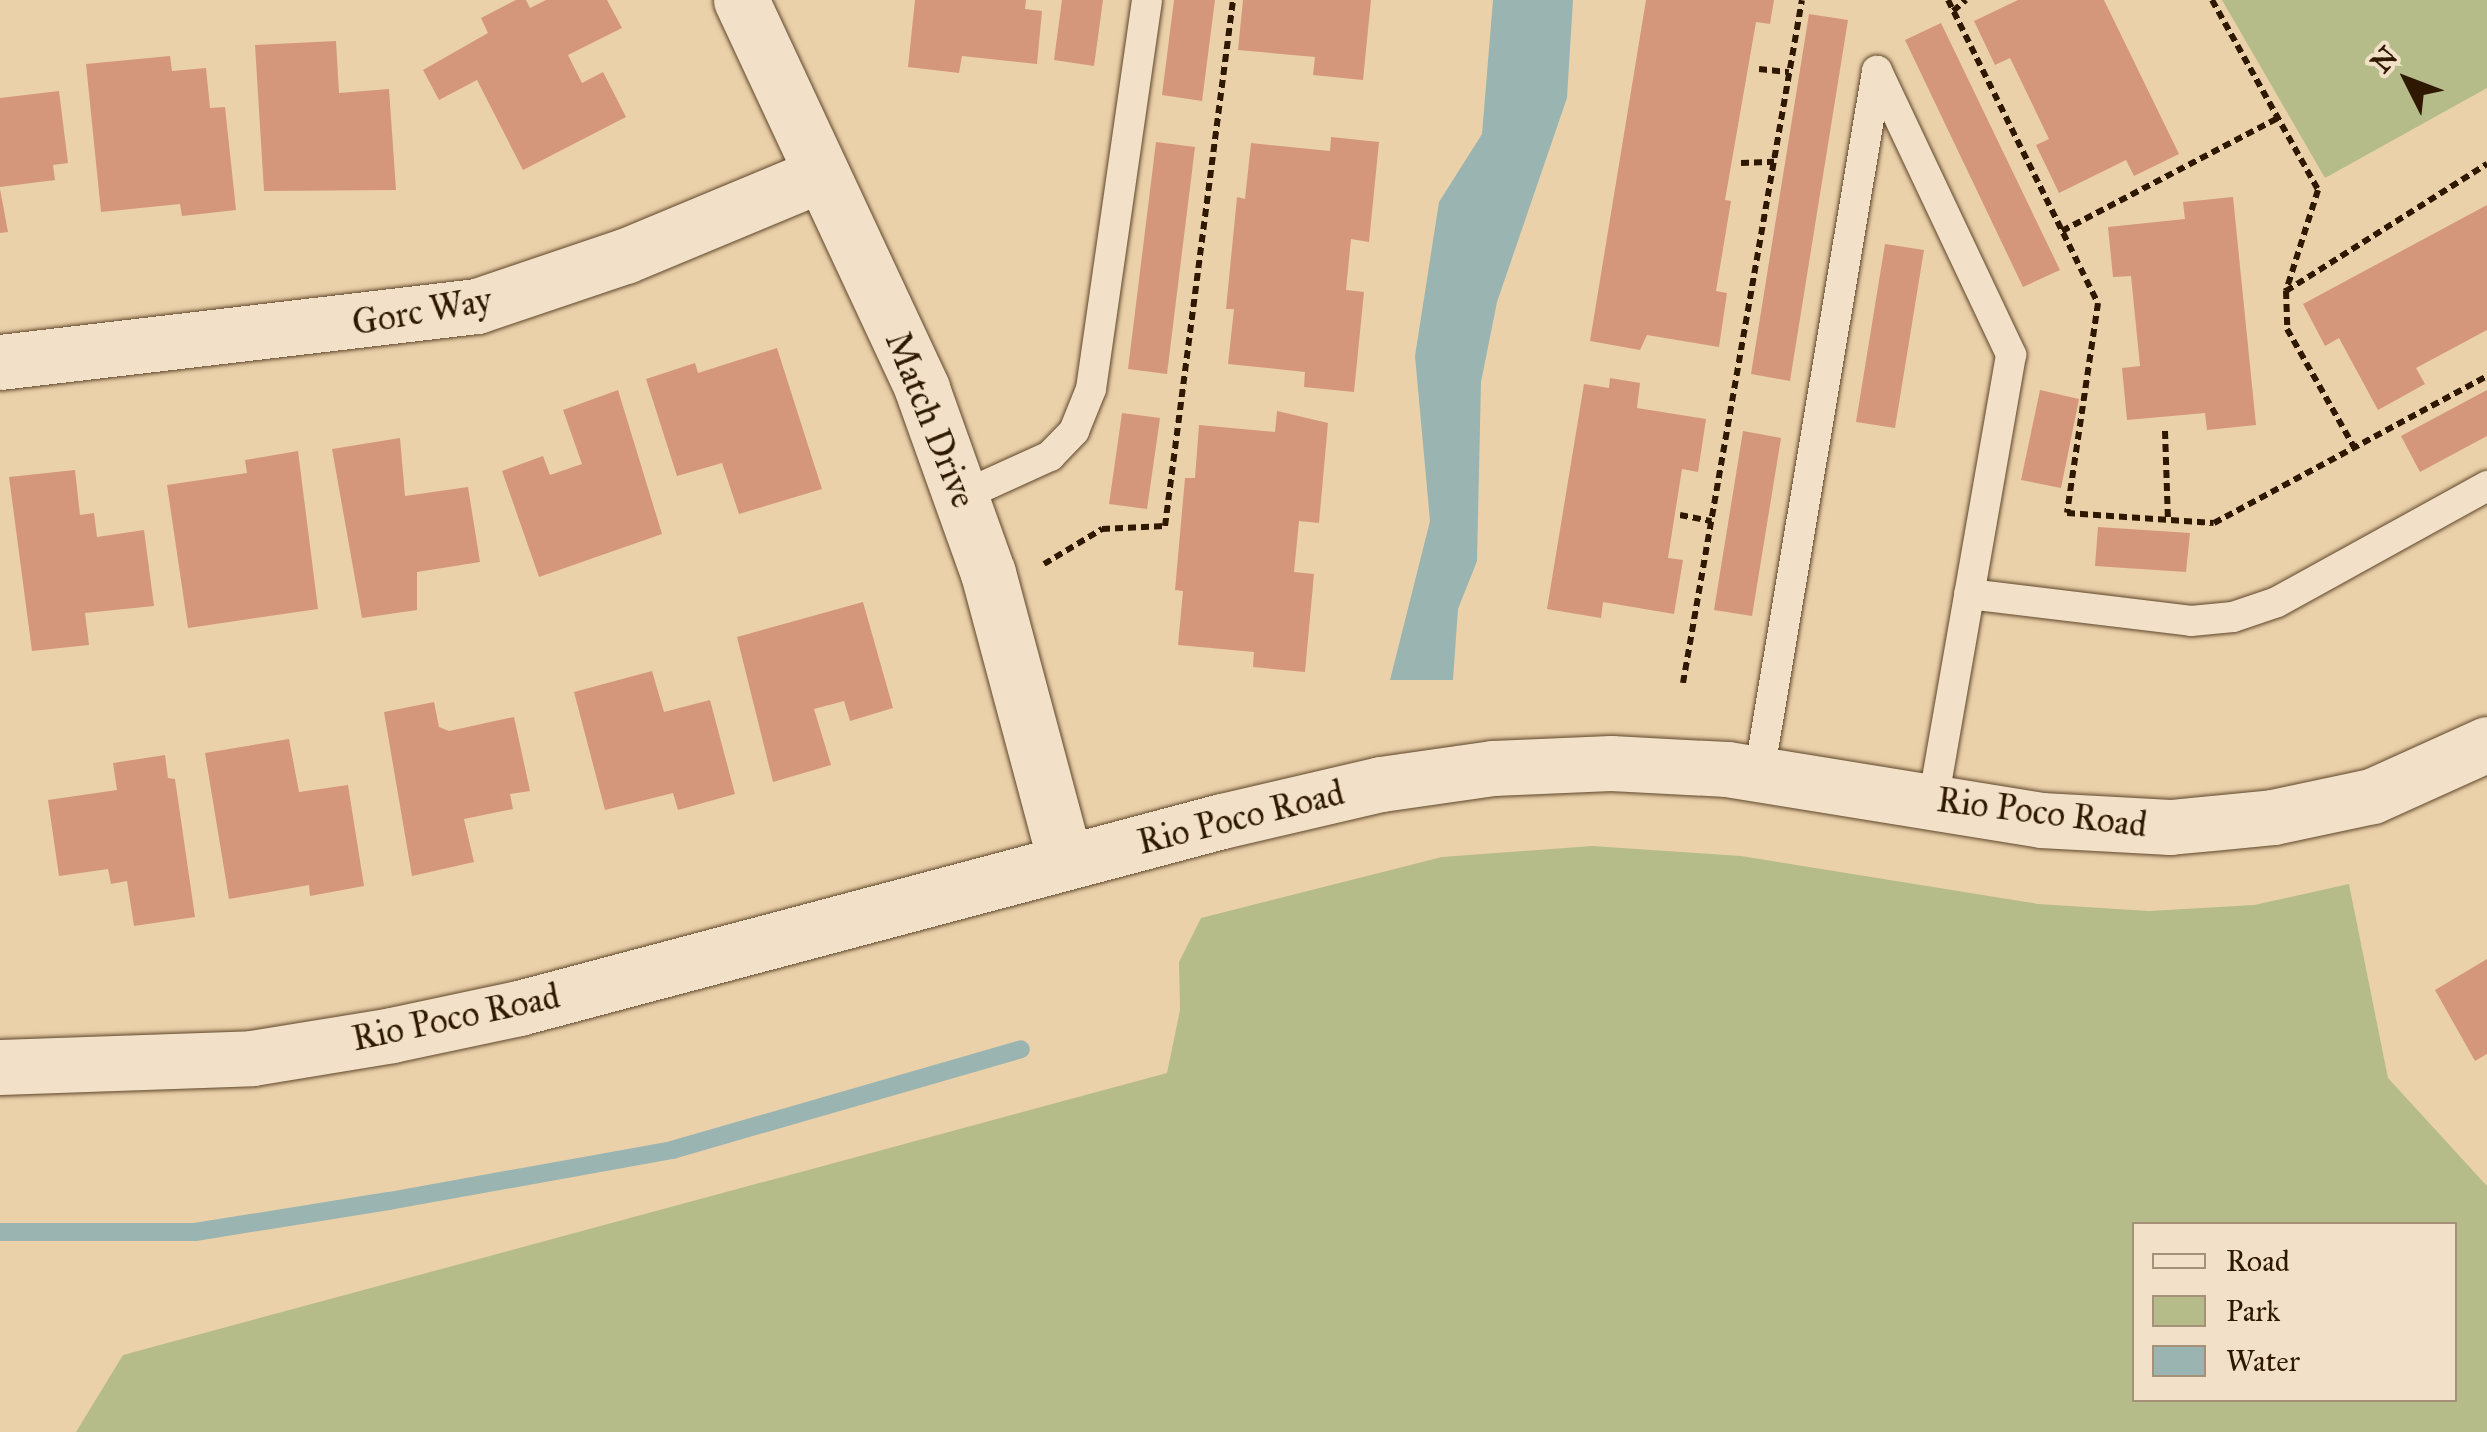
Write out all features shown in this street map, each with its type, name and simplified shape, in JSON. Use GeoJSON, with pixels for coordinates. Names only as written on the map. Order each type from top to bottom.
{"type":"FeatureCollection","features":[{"type":"Feature","properties":{"kind":"street","name":"Match Drive"},"geometry":{"type":"LineString","coordinates":[[740,0],[922,389],[962,496],[1064,861]]}},
{"type":"Feature","properties":{"kind":"street","name":"Gorc Way"},"geometry":{"type":"LineString","coordinates":[[0,362],[477,306],[625,256],[822,174]]}},
{"type":"Feature","properties":{"kind":"street","name":"Rio Poco Road"},"geometry":{"type":"LineString","coordinates":[[0,1067],[252,1058],[392,1035],[520,1008],[1064,861],[1381,784],[1493,768],[1611,764],[1759,774],[2042,820],[2170,828],[2273,817],[2372,796],[2487,744]]}},
{"type":"Feature","properties":{"kind":"lane"},"geometry":{"type":"LineString","coordinates":[[962,496],[1050,456],[1074,431],[1091,389],[1147,0]]}},
{"type":"Feature","properties":{"kind":"lane"},"geometry":{"type":"LineString","coordinates":[[1759,774],[1877,71],[2011,355],[1933,801]]}},
{"type":"Feature","properties":{"kind":"lane"},"geometry":{"type":"LineString","coordinates":[[1969,594],[2190,622],[2233,617],[2276,602],[2487,486]]}},
{"type":"Feature","properties":{"kind":"path"},"geometry":{"type":"LineString","coordinates":[[1044,564],[1102,528],[1166,526],[1233,0]]}},
{"type":"Feature","properties":{"kind":"path"},"geometry":{"type":"LineString","coordinates":[[1683,683],[1802,0]]}},
{"type":"Feature","properties":{"kind":"path"},"geometry":{"type":"LineString","coordinates":[[1948,0],[2098,304],[2067,513],[2214,524],[2487,376]]}},
{"type":"Feature","properties":{"kind":"path"},"geometry":{"type":"LineString","coordinates":[[1954,10],[1966,0]]}},
{"type":"Feature","properties":{"kind":"path"},"geometry":{"type":"LineString","coordinates":[[2212,0],[2318,190],[2286,291],[2287,329],[2354,448]]}},
{"type":"Feature","properties":{"kind":"path"},"geometry":{"type":"LineString","coordinates":[[1759,69],[1789,72]]}},
{"type":"Feature","properties":{"kind":"path"},"geometry":{"type":"LineString","coordinates":[[2062,230],[2278,118]]}},
{"type":"Feature","properties":{"kind":"path"},"geometry":{"type":"LineString","coordinates":[[1741,162],[1774,162]]}},
{"type":"Feature","properties":{"kind":"path"},"geometry":{"type":"LineString","coordinates":[[2286,291],[2487,164]]}},
{"type":"Feature","properties":{"kind":"path"},"geometry":{"type":"LineString","coordinates":[[2165,431],[2168,520]]}},
{"type":"Feature","properties":{"kind":"path"},"geometry":{"type":"LineString","coordinates":[[1680,515],[1711,521]]}},
{"type":"Feature","properties":{"kind":"green space"},"geometry":{"type":"Polygon","coordinates":[[[2222,0],[2487,0],[2487,88],[2325,178],[2222,0]]]}},
{"type":"Feature","properties":{"kind":"green space"},"geometry":{"type":"Polygon","coordinates":[[[1592,846],[1741,856],[2038,904],[2149,911],[2254,905],[2349,884],[2388,1078],[2487,1186],[2487,1432],[76,1432],[123,1355],[1167,1073],[1180,1010],[1179,962],[1201,918],[1442,857],[1592,846]]]}},
{"type":"Feature","properties":{"kind":"water"},"geometry":{"type":"Polygon","coordinates":[[[1493,0],[1573,0],[1567,98],[1497,302],[1481,382],[1477,561],[1458,609],[1453,680],[1390,680],[1430,521],[1415,356],[1439,202],[1482,134],[1493,0]]]}},
{"type":"Feature","properties":{"kind":"building"},"geometry":{"type":"Polygon","coordinates":[[[516,0],[526,0],[530,8],[546,0],[607,0],[622,28],[568,55],[582,83],[603,72],[626,117],[523,170],[477,80],[439,100],[423,70],[488,33],[481,18],[516,0]]]}},
{"type":"Feature","properties":{"kind":"building"},"geometry":{"type":"Polygon","coordinates":[[[915,0],[1026,0],[1025,9],[1042,11],[1037,64],[962,56],[959,73],[908,67],[915,0]]]}},
{"type":"Feature","properties":{"kind":"building"},"geometry":{"type":"Polygon","coordinates":[[[1062,0],[1103,0],[1094,66],[1054,60],[1062,0]]]}},
{"type":"Feature","properties":{"kind":"building"},"geometry":{"type":"Polygon","coordinates":[[[1174,0],[1215,0],[1202,101],[1162,95],[1174,0]]]}},
{"type":"Feature","properties":{"kind":"building"},"geometry":{"type":"Polygon","coordinates":[[[1243,0],[1371,0],[1363,80],[1313,75],[1315,57],[1238,50],[1243,0]]]}},
{"type":"Feature","properties":{"kind":"building"},"geometry":{"type":"Polygon","coordinates":[[[1646,0],[1774,0],[1770,24],[1756,22],[1725,200],[1731,201],[1716,291],[1727,293],[1719,347],[1647,335],[1640,350],[1590,341],[1646,0]]]}},
{"type":"Feature","properties":{"kind":"building"},"geometry":{"type":"Polygon","coordinates":[[[2018,0],[2104,0],[2179,154],[2134,176],[2126,160],[2059,193],[2036,145],[2049,139],[2010,58],[1995,65],[1974,21],[2018,0]]]}},
{"type":"Feature","properties":{"kind":"building"},"geometry":{"type":"Polygon","coordinates":[[[1809,14],[1848,20],[1790,381],[1751,374],[1809,14]]]}},
{"type":"Feature","properties":{"kind":"building"},"geometry":{"type":"Polygon","coordinates":[[[1941,23],[2060,270],[2023,287],[1905,40],[1941,23]]]}},
{"type":"Feature","properties":{"kind":"building"},"geometry":{"type":"Polygon","coordinates":[[[336,41],[339,93],[389,89],[396,190],[264,191],[255,45],[336,41]]]}},
{"type":"Feature","properties":{"kind":"building"},"geometry":{"type":"Polygon","coordinates":[[[170,56],[172,71],[206,68],[210,108],[225,107],[236,210],[182,216],[180,204],[101,212],[86,64],[170,56]]]}},
{"type":"Feature","properties":{"kind":"building"},"geometry":{"type":"Polygon","coordinates":[[[59,91],[68,163],[53,165],[55,180],[0,187],[0,98],[59,91]]]}},
{"type":"Feature","properties":{"kind":"building"},"geometry":{"type":"Polygon","coordinates":[[[1331,137],[1379,142],[1369,242],[1351,239],[1346,290],[1364,292],[1354,392],[1304,387],[1305,372],[1228,364],[1234,309],[1226,309],[1237,197],[1245,199],[1251,143],[1330,151],[1331,137]]]}},
{"type":"Feature","properties":{"kind":"building"},"geometry":{"type":"Polygon","coordinates":[[[1156,142],[1195,147],[1167,374],[1128,369],[1156,142]]]}},
{"type":"Feature","properties":{"kind":"building"},"geometry":{"type":"Polygon","coordinates":[[[0,189],[8,232],[0,233],[0,189]]]}},
{"type":"Feature","properties":{"kind":"building"},"geometry":{"type":"Polygon","coordinates":[[[2233,197],[2256,425],[2207,430],[2205,413],[2127,420],[2122,368],[2140,366],[2131,276],[2113,277],[2108,227],[2185,219],[2183,202],[2233,197]]]}},
{"type":"Feature","properties":{"kind":"building"},"geometry":{"type":"Polygon","coordinates":[[[2487,205],[2487,330],[2416,368],[2425,384],[2378,410],[2339,338],[2325,346],[2303,304],[2487,205]]]}},
{"type":"Feature","properties":{"kind":"building"},"geometry":{"type":"Polygon","coordinates":[[[1885,244],[1924,250],[1895,428],[1856,422],[1885,244]]]}},
{"type":"Feature","properties":{"kind":"building"},"geometry":{"type":"Polygon","coordinates":[[[777,348],[822,489],[739,514],[722,463],[677,476],[646,379],[695,363],[698,373],[777,348]]]}},
{"type":"Feature","properties":{"kind":"building"},"geometry":{"type":"Polygon","coordinates":[[[1610,378],[1640,383],[1637,408],[1706,419],[1698,472],[1682,469],[1668,558],[1683,560],[1674,614],[1603,602],[1601,618],[1547,609],[1584,384],[1609,388],[1610,378]]]}},
{"type":"Feature","properties":{"kind":"building"},"geometry":{"type":"Polygon","coordinates":[[[618,390],[662,534],[539,577],[502,471],[543,456],[550,475],[582,464],[563,410],[618,390]]]}},
{"type":"Feature","properties":{"kind":"building"},"geometry":{"type":"Polygon","coordinates":[[[2040,390],[2079,399],[2061,488],[2021,480],[2040,390]]]}},
{"type":"Feature","properties":{"kind":"building"},"geometry":{"type":"Polygon","coordinates":[[[2487,390],[2487,436],[2420,472],[2401,436],[2487,390]]]}},
{"type":"Feature","properties":{"kind":"building"},"geometry":{"type":"Polygon","coordinates":[[[1277,411],[1328,423],[1319,523],[1299,521],[1294,572],[1314,574],[1305,672],[1253,667],[1254,652],[1178,645],[1183,591],[1175,590],[1185,478],[1195,478],[1199,425],[1275,432],[1277,411]]]}},
{"type":"Feature","properties":{"kind":"building"},"geometry":{"type":"Polygon","coordinates":[[[1122,413],[1160,418],[1147,509],[1109,504],[1122,413]]]}},
{"type":"Feature","properties":{"kind":"building"},"geometry":{"type":"Polygon","coordinates":[[[1743,431],[1781,438],[1752,616],[1714,610],[1743,431]]]}},
{"type":"Feature","properties":{"kind":"building"},"geometry":{"type":"Polygon","coordinates":[[[400,438],[405,496],[468,487],[480,562],[417,572],[417,610],[362,618],[332,449],[400,438]]]}},
{"type":"Feature","properties":{"kind":"building"},"geometry":{"type":"Polygon","coordinates":[[[298,451],[318,609],[188,628],[167,485],[247,473],[245,460],[298,451]]]}},
{"type":"Feature","properties":{"kind":"building"},"geometry":{"type":"Polygon","coordinates":[[[75,470],[80,515],[94,513],[97,537],[144,530],[154,606],[85,613],[89,645],[32,651],[9,477],[75,470]]]}},
{"type":"Feature","properties":{"kind":"building"},"geometry":{"type":"Polygon","coordinates":[[[2098,527],[2190,533],[2186,572],[2095,566],[2098,527]]]}},
{"type":"Feature","properties":{"kind":"building"},"geometry":{"type":"Polygon","coordinates":[[[863,602],[893,708],[850,721],[844,701],[814,709],[831,765],[773,782],[737,637],[863,602]]]}},
{"type":"Feature","properties":{"kind":"building"},"geometry":{"type":"Polygon","coordinates":[[[652,671],[664,712],[710,700],[735,794],[678,810],[673,793],[605,810],[574,692],[652,671]]]}},
{"type":"Feature","properties":{"kind":"building"},"geometry":{"type":"Polygon","coordinates":[[[434,702],[439,727],[449,731],[514,717],[530,791],[510,794],[513,809],[464,819],[474,862],[412,876],[384,712],[434,702]]]}},
{"type":"Feature","properties":{"kind":"building"},"geometry":{"type":"Polygon","coordinates":[[[289,739],[299,792],[348,785],[364,886],[310,896],[309,885],[229,899],[205,753],[289,739]]]}},
{"type":"Feature","properties":{"kind":"building"},"geometry":{"type":"Polygon","coordinates":[[[165,755],[168,778],[175,779],[195,917],[134,926],[127,881],[111,884],[108,869],[59,876],[48,800],[117,790],[113,763],[165,755]]]}},
{"type":"Feature","properties":{"kind":"building"},"geometry":{"type":"Polygon","coordinates":[[[2487,959],[2487,1054],[2475,1061],[2435,990],[2487,959]]]}},
{"type":"Feature","properties":{"kind":"waterway"},"geometry":{"type":"LineString","coordinates":[[0,1232],[195,1232],[389,1201],[672,1150],[1021,1049]]}}]}
